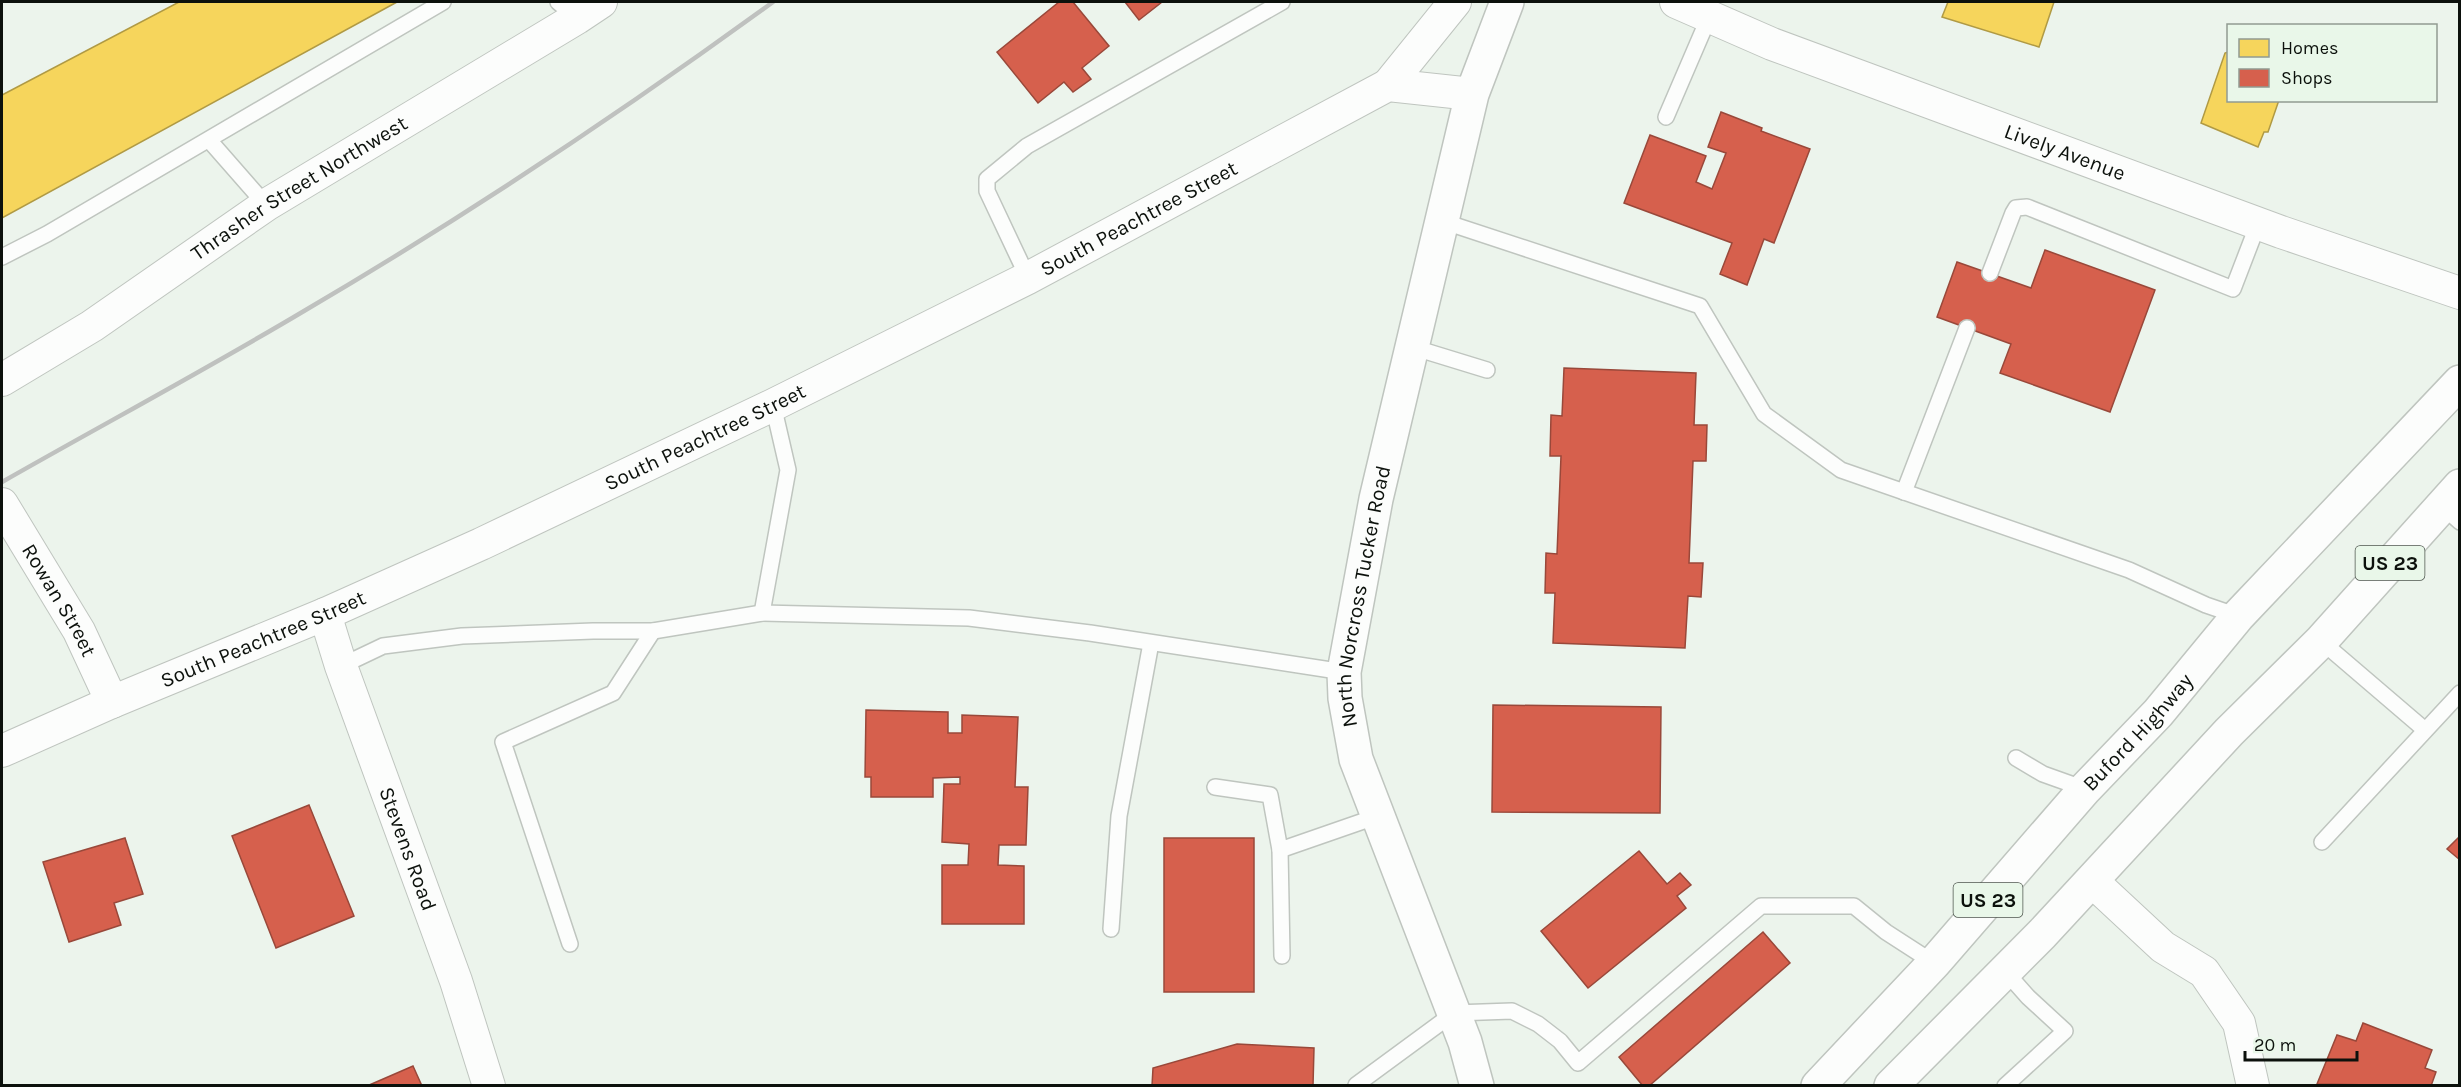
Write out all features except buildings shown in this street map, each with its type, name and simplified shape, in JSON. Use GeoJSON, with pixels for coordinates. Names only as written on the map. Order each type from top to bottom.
{"type":"FeatureCollection","features":[{"type":"Feature","properties":{"kind":"main road"},"geometry":{"type":"LineString","coordinates":[[1472,94],[1507,2]]}},
{"type":"Feature","properties":{"kind":"main road","name":"North Norcross Tucker Road"},"geometry":{"type":"LineString","coordinates":[[1472,94],[1376,499],[1344,672],[1345,698],[1356,759],[1454,1013],[1477,1086]]}},
{"type":"Feature","properties":{"kind":"main road","name":"Buford Highway"},"geometry":{"type":"LineString","coordinates":[[1818,1086],[1934,963],[2085,789],[2158,713],[2238,616],[2460,382]]}},
{"type":"Feature","properties":{"kind":"main road","name":"US 23"},"geometry":{"type":"LineString","coordinates":[[1891,1086],[2092,880],[2229,732],[2454,505]]}},
{"type":"Feature","properties":{"kind":"street","name":"South Peachtree Street"},"geometry":{"type":"LineString","coordinates":[[2,751],[112,702],[325,614],[480,544],[773,405],[1028,278],[1388,85],[1455,2]]}},
{"type":"Feature","properties":{"kind":"street","name":"Lively Avenue"},"geometry":{"type":"LineString","coordinates":[[1676,2],[1772,44],[2259,224],[2460,293]]}},
{"type":"Feature","properties":{"kind":"street","name":"Thrasher Street Northwest"},"geometry":{"type":"LineString","coordinates":[[2,380],[92,326],[266,205],[575,8]]}},
{"type":"Feature","properties":{"kind":"street"},"geometry":{"type":"LineString","coordinates":[[1388,85],[1472,94]]}},
{"type":"Feature","properties":{"kind":"street","name":"Rowan Street"},"geometry":{"type":"LineString","coordinates":[[2,504],[79,631],[112,702]]}},
{"type":"Feature","properties":{"kind":"street","name":"Stevens Road"},"geometry":{"type":"LineString","coordinates":[[325,614],[341,666],[456,981],[489,1086]]}},
{"type":"Feature","properties":{"kind":"street"},"geometry":{"type":"LineString","coordinates":[[2092,880],[2163,947],[2204,972],[2239,1023],[2253,1086]]}},
{"type":"Feature","properties":{"kind":"lane"},"geometry":{"type":"LineString","coordinates":[[2,257],[47,234],[443,2]]}},
{"type":"Feature","properties":{"kind":"lane"},"geometry":{"type":"LineString","coordinates":[[1028,278],[991,201],[987,191],[987,179],[1028,146],[1282,2]]}},
{"type":"Feature","properties":{"kind":"lane"},"geometry":{"type":"LineString","coordinates":[[1666,117],[1710,16]]}},
{"type":"Feature","properties":{"kind":"lane"},"geometry":{"type":"LineString","coordinates":[[209,140],[266,205]]}},
{"type":"Feature","properties":{"kind":"lane"},"geometry":{"type":"LineString","coordinates":[[1990,273],[2013,213],[2016,208],[2027,207],[2233,289],[2259,224]]}},
{"type":"Feature","properties":{"kind":"lane"},"geometry":{"type":"LineString","coordinates":[[1442,221],[1700,306],[1764,414],[1841,470],[2129,570],[2206,605],[2238,616]]}},
{"type":"Feature","properties":{"kind":"lane"},"geometry":{"type":"LineString","coordinates":[[1904,492],[1967,328]]}},
{"type":"Feature","properties":{"kind":"lane"},"geometry":{"type":"LineString","coordinates":[[1412,347],[1487,370]]}},
{"type":"Feature","properties":{"kind":"lane"},"geometry":{"type":"LineString","coordinates":[[762,613],[788,471],[773,405]]}},
{"type":"Feature","properties":{"kind":"lane"},"geometry":{"type":"LineString","coordinates":[[341,666],[383,646],[462,636],[653,631],[762,613],[969,618],[1344,672]]}},
{"type":"Feature","properties":{"kind":"lane"},"geometry":{"type":"LineString","coordinates":[[570,944],[503,742],[613,693],[653,631]]}},
{"type":"Feature","properties":{"kind":"lane"},"geometry":{"type":"LineString","coordinates":[[2321,641],[2426,730]]}},
{"type":"Feature","properties":{"kind":"lane"},"geometry":{"type":"LineString","coordinates":[[1111,929],[1119,816],[1151,643]]}},
{"type":"Feature","properties":{"kind":"lane"},"geometry":{"type":"LineString","coordinates":[[2322,842],[2460,693]]}},
{"type":"Feature","properties":{"kind":"lane"},"geometry":{"type":"LineString","coordinates":[[2016,759],[2043,774],[2085,789]]}},
{"type":"Feature","properties":{"kind":"lane"},"geometry":{"type":"LineString","coordinates":[[1215,787],[1270,795],[1280,850],[1282,956]]}},
{"type":"Feature","properties":{"kind":"lane"},"geometry":{"type":"LineString","coordinates":[[1280,850],[1378,816]]}},
{"type":"Feature","properties":{"kind":"lane"},"geometry":{"type":"LineString","coordinates":[[1356,1085],[1454,1013],[1512,1011],[1538,1024],[1560,1041],[1578,1063],[1761,906],[1854,906],[1886,932],[1934,963]]}},
{"type":"Feature","properties":{"kind":"lane"},"geometry":{"type":"LineString","coordinates":[[2005,971],[2028,997],[2065,1031],[2005,1086]]}},
{"type":"Feature","properties":{"kind":"railway"},"geometry":{"type":"LineString","coordinates":[[2,482],[267,333],[424,238],[601,123],[773,2]]}}]}
